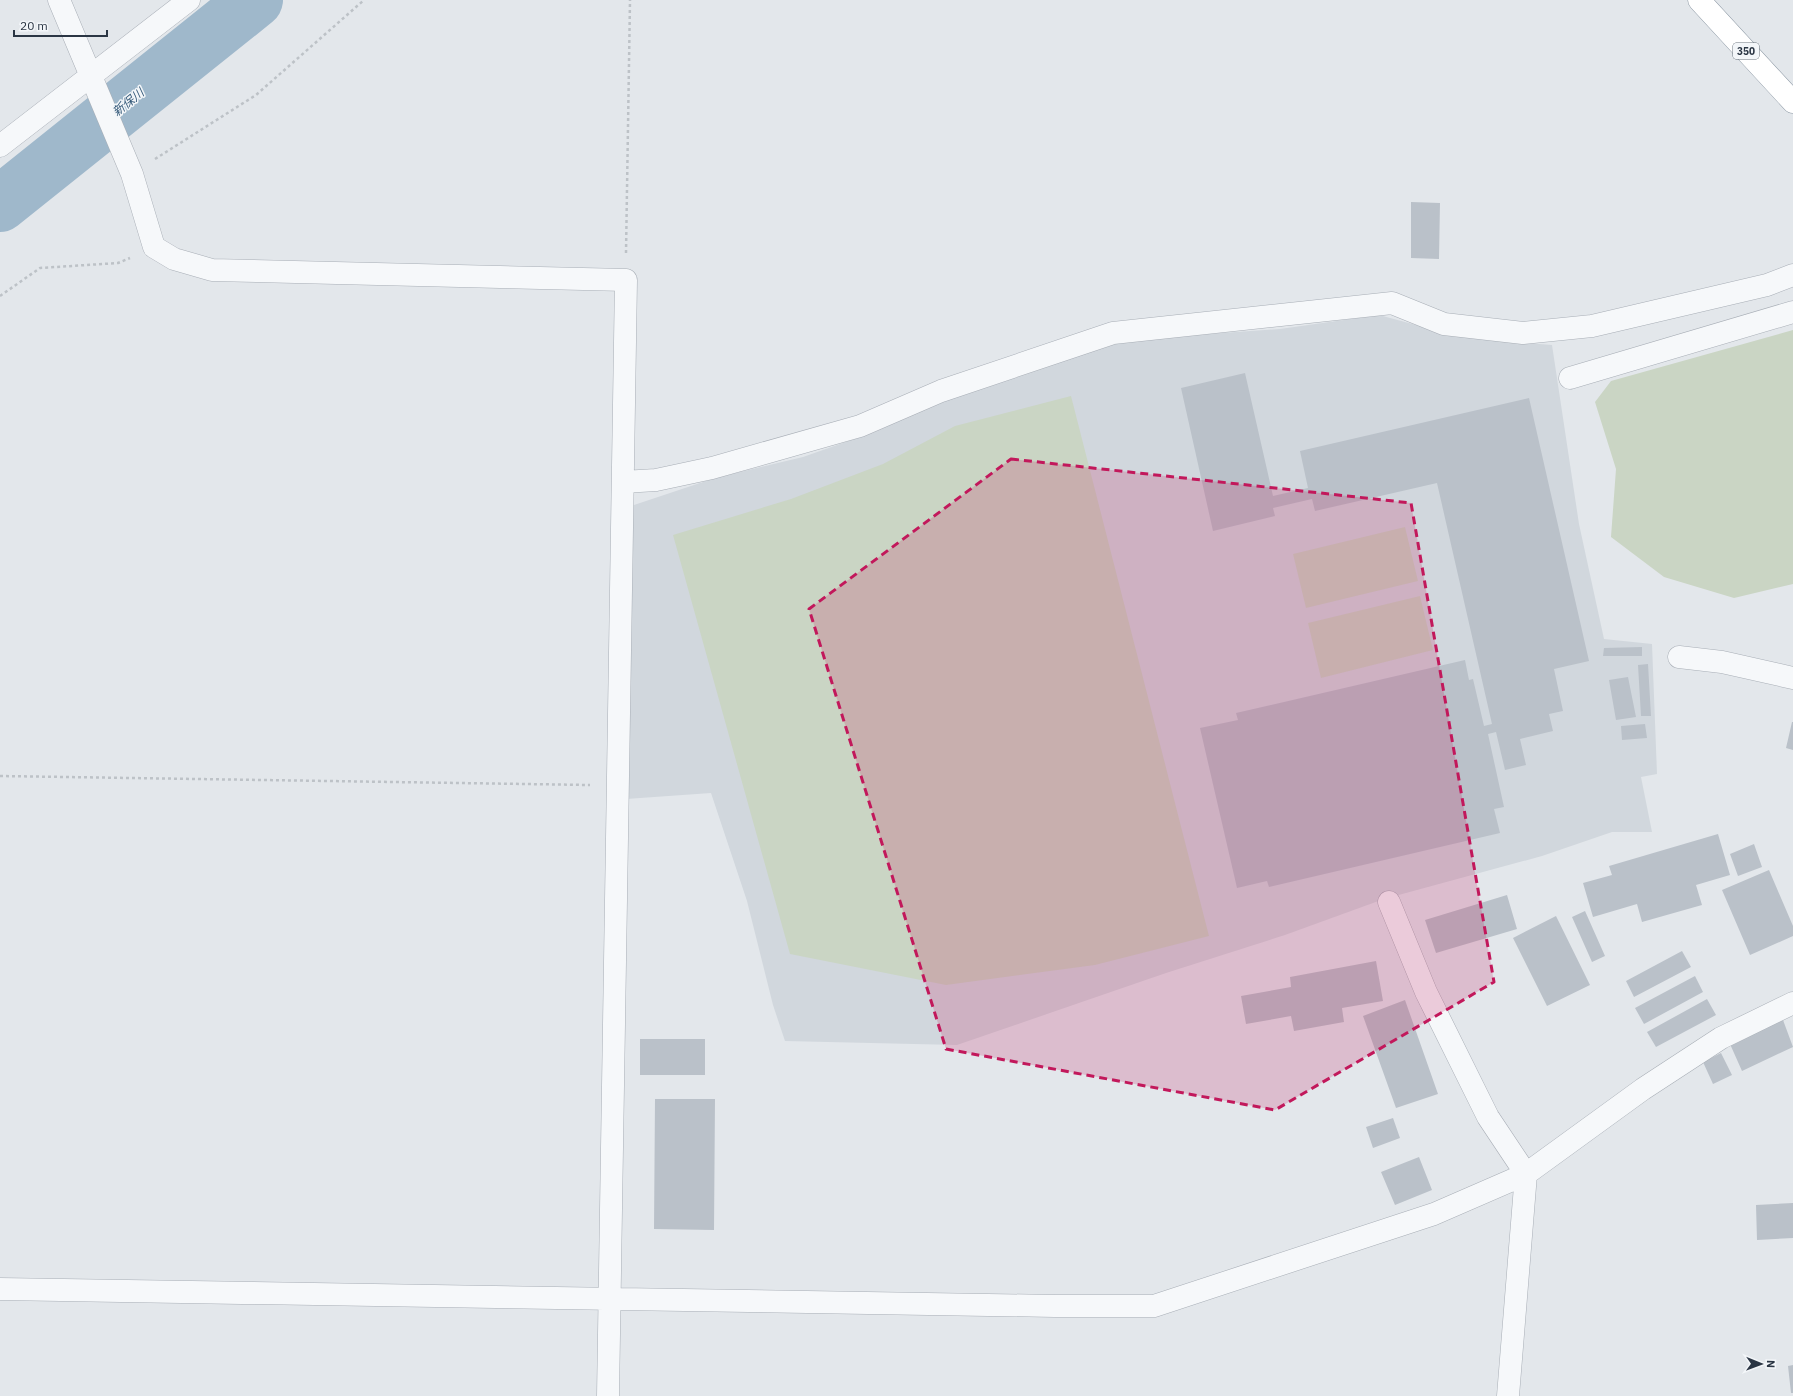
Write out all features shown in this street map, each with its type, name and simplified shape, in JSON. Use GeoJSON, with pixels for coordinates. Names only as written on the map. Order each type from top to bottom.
{"type":"FeatureCollection","features":[{"type":"Feature","properties":{"kind":"highway","name":"350"},"geometry":{"type":"LineString","coordinates":[[1699,0],[1793,102]]}},
{"type":"Feature","properties":{"kind":"street"},"geometry":{"type":"LineString","coordinates":[[59,0],[132,174],[154,247],[174,259],[212,270],[626,280],[608,1396]]}},
{"type":"Feature","properties":{"kind":"street"},"geometry":{"type":"LineString","coordinates":[[0,146],[189,0]]}},
{"type":"Feature","properties":{"kind":"street"},"geometry":{"type":"LineString","coordinates":[[623,482],[656,480],[712,468],[860,426],[941,390],[1113,333],[1392,303],[1444,324],[1523,333],[1592,326],[1767,285],[1793,275]]}},
{"type":"Feature","properties":{"kind":"street"},"geometry":{"type":"LineString","coordinates":[[1570,378],[1793,312]]}},
{"type":"Feature","properties":{"kind":"street"},"geometry":{"type":"LineString","coordinates":[[1678,657],[1722,662],[1793,678]]}},
{"type":"Feature","properties":{"kind":"street"},"geometry":{"type":"LineString","coordinates":[[1389,902],[1426,992],[1488,1116],[1526,1174],[1508,1396]]}},
{"type":"Feature","properties":{"kind":"street"},"geometry":{"type":"LineString","coordinates":[[0,1289],[1055,1306],[1154,1306],[1434,1214],[1526,1174],[1643,1089],[1721,1038],[1793,1004]]}},
{"type":"Feature","properties":{"kind":"path"},"geometry":{"type":"LineString","coordinates":[[132,174],[256,95],[364,0]]}},
{"type":"Feature","properties":{"kind":"path"},"geometry":{"type":"LineString","coordinates":[[626,280],[630,0]]}},
{"type":"Feature","properties":{"kind":"path"},"geometry":{"type":"LineString","coordinates":[[0,296],[40,268],[118,264],[154,247]]}},
{"type":"Feature","properties":{"kind":"path"},"geometry":{"type":"LineString","coordinates":[[0,776],[617,785]]}},
{"type":"Feature","properties":{"kind":"highlighted area"},"geometry":{"type":"Polygon","coordinates":[[[1011,459],[1411,503],[1494,982],[1275,1110],[946,1049],[809,609],[1011,459]]]}},
{"type":"Feature","properties":{"kind":"shaded area"},"geometry":{"type":"Polygon","coordinates":[[[1379,315],[1442,332],[1492,340],[1552,345],[1579,524],[1604,639],[1652,644],[1657,774],[1641,777],[1652,832],[1612,832],[1542,856],[1384,899],[1285,935],[1166,973],[957,1045],[785,1041],[773,1005],[747,901],[711,793],[626,799],[628,507],[715,478],[803,457],[877,431],[923,402],[1121,340],[1280,329],[1379,315]]]}},
{"type":"Feature","properties":{"kind":"green space"},"geometry":{"type":"Polygon","coordinates":[[[1793,330],[1793,584],[1734,598],[1664,577],[1611,537],[1616,469],[1595,402],[1611,381],[1793,330]]]}},
{"type":"Feature","properties":{"kind":"green space"},"geometry":{"type":"Polygon","coordinates":[[[1071,396],[1209,936],[1095,965],[946,985],[790,954],[673,535],[791,499],[883,464],[955,426],[1071,396]]]}},
{"type":"Feature","properties":{"kind":"green space"},"geometry":{"type":"Polygon","coordinates":[[[1405,527],[1418,581],[1306,608],[1293,554],[1405,527]]]}},
{"type":"Feature","properties":{"kind":"green space"},"geometry":{"type":"Polygon","coordinates":[[[1420,596],[1433,650],[1321,678],[1308,623],[1420,596]]]}},
{"type":"Feature","properties":{"kind":"building"},"geometry":{"type":"Polygon","coordinates":[[[1411,202],[1440,203],[1439,259],[1411,258],[1411,202]]]}},
{"type":"Feature","properties":{"kind":"building"},"geometry":{"type":"Polygon","coordinates":[[[1245,373],[1273,496],[1308,488],[1300,451],[1529,398],[1589,661],[1554,669],[1563,711],[1549,714],[1553,731],[1520,739],[1526,765],[1505,770],[1496,732],[1488,734],[1504,807],[1494,809],[1500,833],[1269,887],[1267,881],[1237,888],[1200,728],[1238,720],[1236,713],[1465,660],[1469,680],[1473,679],[1484,726],[1492,724],[1437,483],[1315,511],[1312,499],[1273,508],[1275,516],[1213,531],[1181,388],[1245,373]]]}},
{"type":"Feature","properties":{"kind":"building"},"geometry":{"type":"Polygon","coordinates":[[[1642,647],[1642,656],[1603,656],[1604,648],[1642,647]]]}},
{"type":"Feature","properties":{"kind":"building"},"geometry":{"type":"Polygon","coordinates":[[[1648,664],[1651,716],[1641,716],[1638,665],[1648,664]]]}},
{"type":"Feature","properties":{"kind":"building"},"geometry":{"type":"Polygon","coordinates":[[[1628,677],[1636,717],[1616,720],[1609,680],[1628,677]]]}},
{"type":"Feature","properties":{"kind":"building"},"geometry":{"type":"Polygon","coordinates":[[[1793,722],[1793,750],[1786,748],[1793,722]]]}},
{"type":"Feature","properties":{"kind":"building"},"geometry":{"type":"Polygon","coordinates":[[[1645,724],[1647,738],[1622,740],[1621,726],[1645,724]]]}},
{"type":"Feature","properties":{"kind":"building"},"geometry":{"type":"Polygon","coordinates":[[[1718,834],[1730,875],[1696,885],[1702,905],[1642,922],[1637,904],[1593,917],[1583,883],[1612,875],[1609,866],[1718,834]]]}},
{"type":"Feature","properties":{"kind":"building"},"geometry":{"type":"Polygon","coordinates":[[[1754,844],[1762,867],[1738,876],[1730,854],[1754,844]]]}},
{"type":"Feature","properties":{"kind":"building"},"geometry":{"type":"Polygon","coordinates":[[[1769,870],[1793,926],[1793,936],[1750,955],[1722,890],[1769,870]]]}},
{"type":"Feature","properties":{"kind":"building"},"geometry":{"type":"Polygon","coordinates":[[[1507,895],[1517,929],[1436,953],[1425,920],[1507,895]]]}},
{"type":"Feature","properties":{"kind":"building"},"geometry":{"type":"Polygon","coordinates":[[[1585,911],[1605,956],[1592,962],[1572,917],[1585,911]]]}},
{"type":"Feature","properties":{"kind":"building"},"geometry":{"type":"Polygon","coordinates":[[[1556,916],[1590,985],[1547,1006],[1513,938],[1556,916]]]}},
{"type":"Feature","properties":{"kind":"building"},"geometry":{"type":"Polygon","coordinates":[[[1682,951],[1691,967],[1634,997],[1626,981],[1682,951]]]}},
{"type":"Feature","properties":{"kind":"building"},"geometry":{"type":"Polygon","coordinates":[[[1376,961],[1383,1001],[1342,1008],[1344,1022],[1294,1031],[1291,1016],[1246,1024],[1241,996],[1291,987],[1290,977],[1376,961]]]}},
{"type":"Feature","properties":{"kind":"building"},"geometry":{"type":"Polygon","coordinates":[[[1695,976],[1703,992],[1644,1024],[1635,1008],[1695,976]]]}},
{"type":"Feature","properties":{"kind":"building"},"geometry":{"type":"Polygon","coordinates":[[[1707,999],[1716,1015],[1656,1047],[1647,1032],[1707,999]]]}},
{"type":"Feature","properties":{"kind":"building"},"geometry":{"type":"Polygon","coordinates":[[[1405,1000],[1438,1094],[1396,1108],[1363,1016],[1405,1000]]]}},
{"type":"Feature","properties":{"kind":"building"},"geometry":{"type":"Polygon","coordinates":[[[1783,1020],[1793,1047],[1742,1071],[1730,1044],[1783,1020]]]}},
{"type":"Feature","properties":{"kind":"building"},"geometry":{"type":"Polygon","coordinates":[[[640,1039],[705,1039],[705,1075],[640,1075],[640,1039]]]}},
{"type":"Feature","properties":{"kind":"building"},"geometry":{"type":"Polygon","coordinates":[[[1721,1053],[1732,1075],[1713,1084],[1703,1062],[1721,1053]]]}},
{"type":"Feature","properties":{"kind":"building"},"geometry":{"type":"Polygon","coordinates":[[[655,1099],[715,1099],[714,1230],[654,1229],[655,1099]]]}},
{"type":"Feature","properties":{"kind":"building"},"geometry":{"type":"Polygon","coordinates":[[[1393,1118],[1400,1138],[1373,1148],[1366,1127],[1393,1118]]]}},
{"type":"Feature","properties":{"kind":"building"},"geometry":{"type":"Polygon","coordinates":[[[1419,1157],[1432,1190],[1395,1205],[1381,1172],[1419,1157]]]}},
{"type":"Feature","properties":{"kind":"building"},"geometry":{"type":"Polygon","coordinates":[[[1793,1203],[1793,1238],[1757,1240],[1756,1205],[1793,1203]]]}},
{"type":"Feature","properties":{"kind":"building"},"geometry":{"type":"Polygon","coordinates":[[[1793,1365],[1793,1393],[1791,1393],[1788,1366],[1793,1365]]]}},
{"type":"Feature","properties":{"kind":"waterway","name":"新保川"},"geometry":{"type":"LineString","coordinates":[[0,204],[255,0]]}}]}
